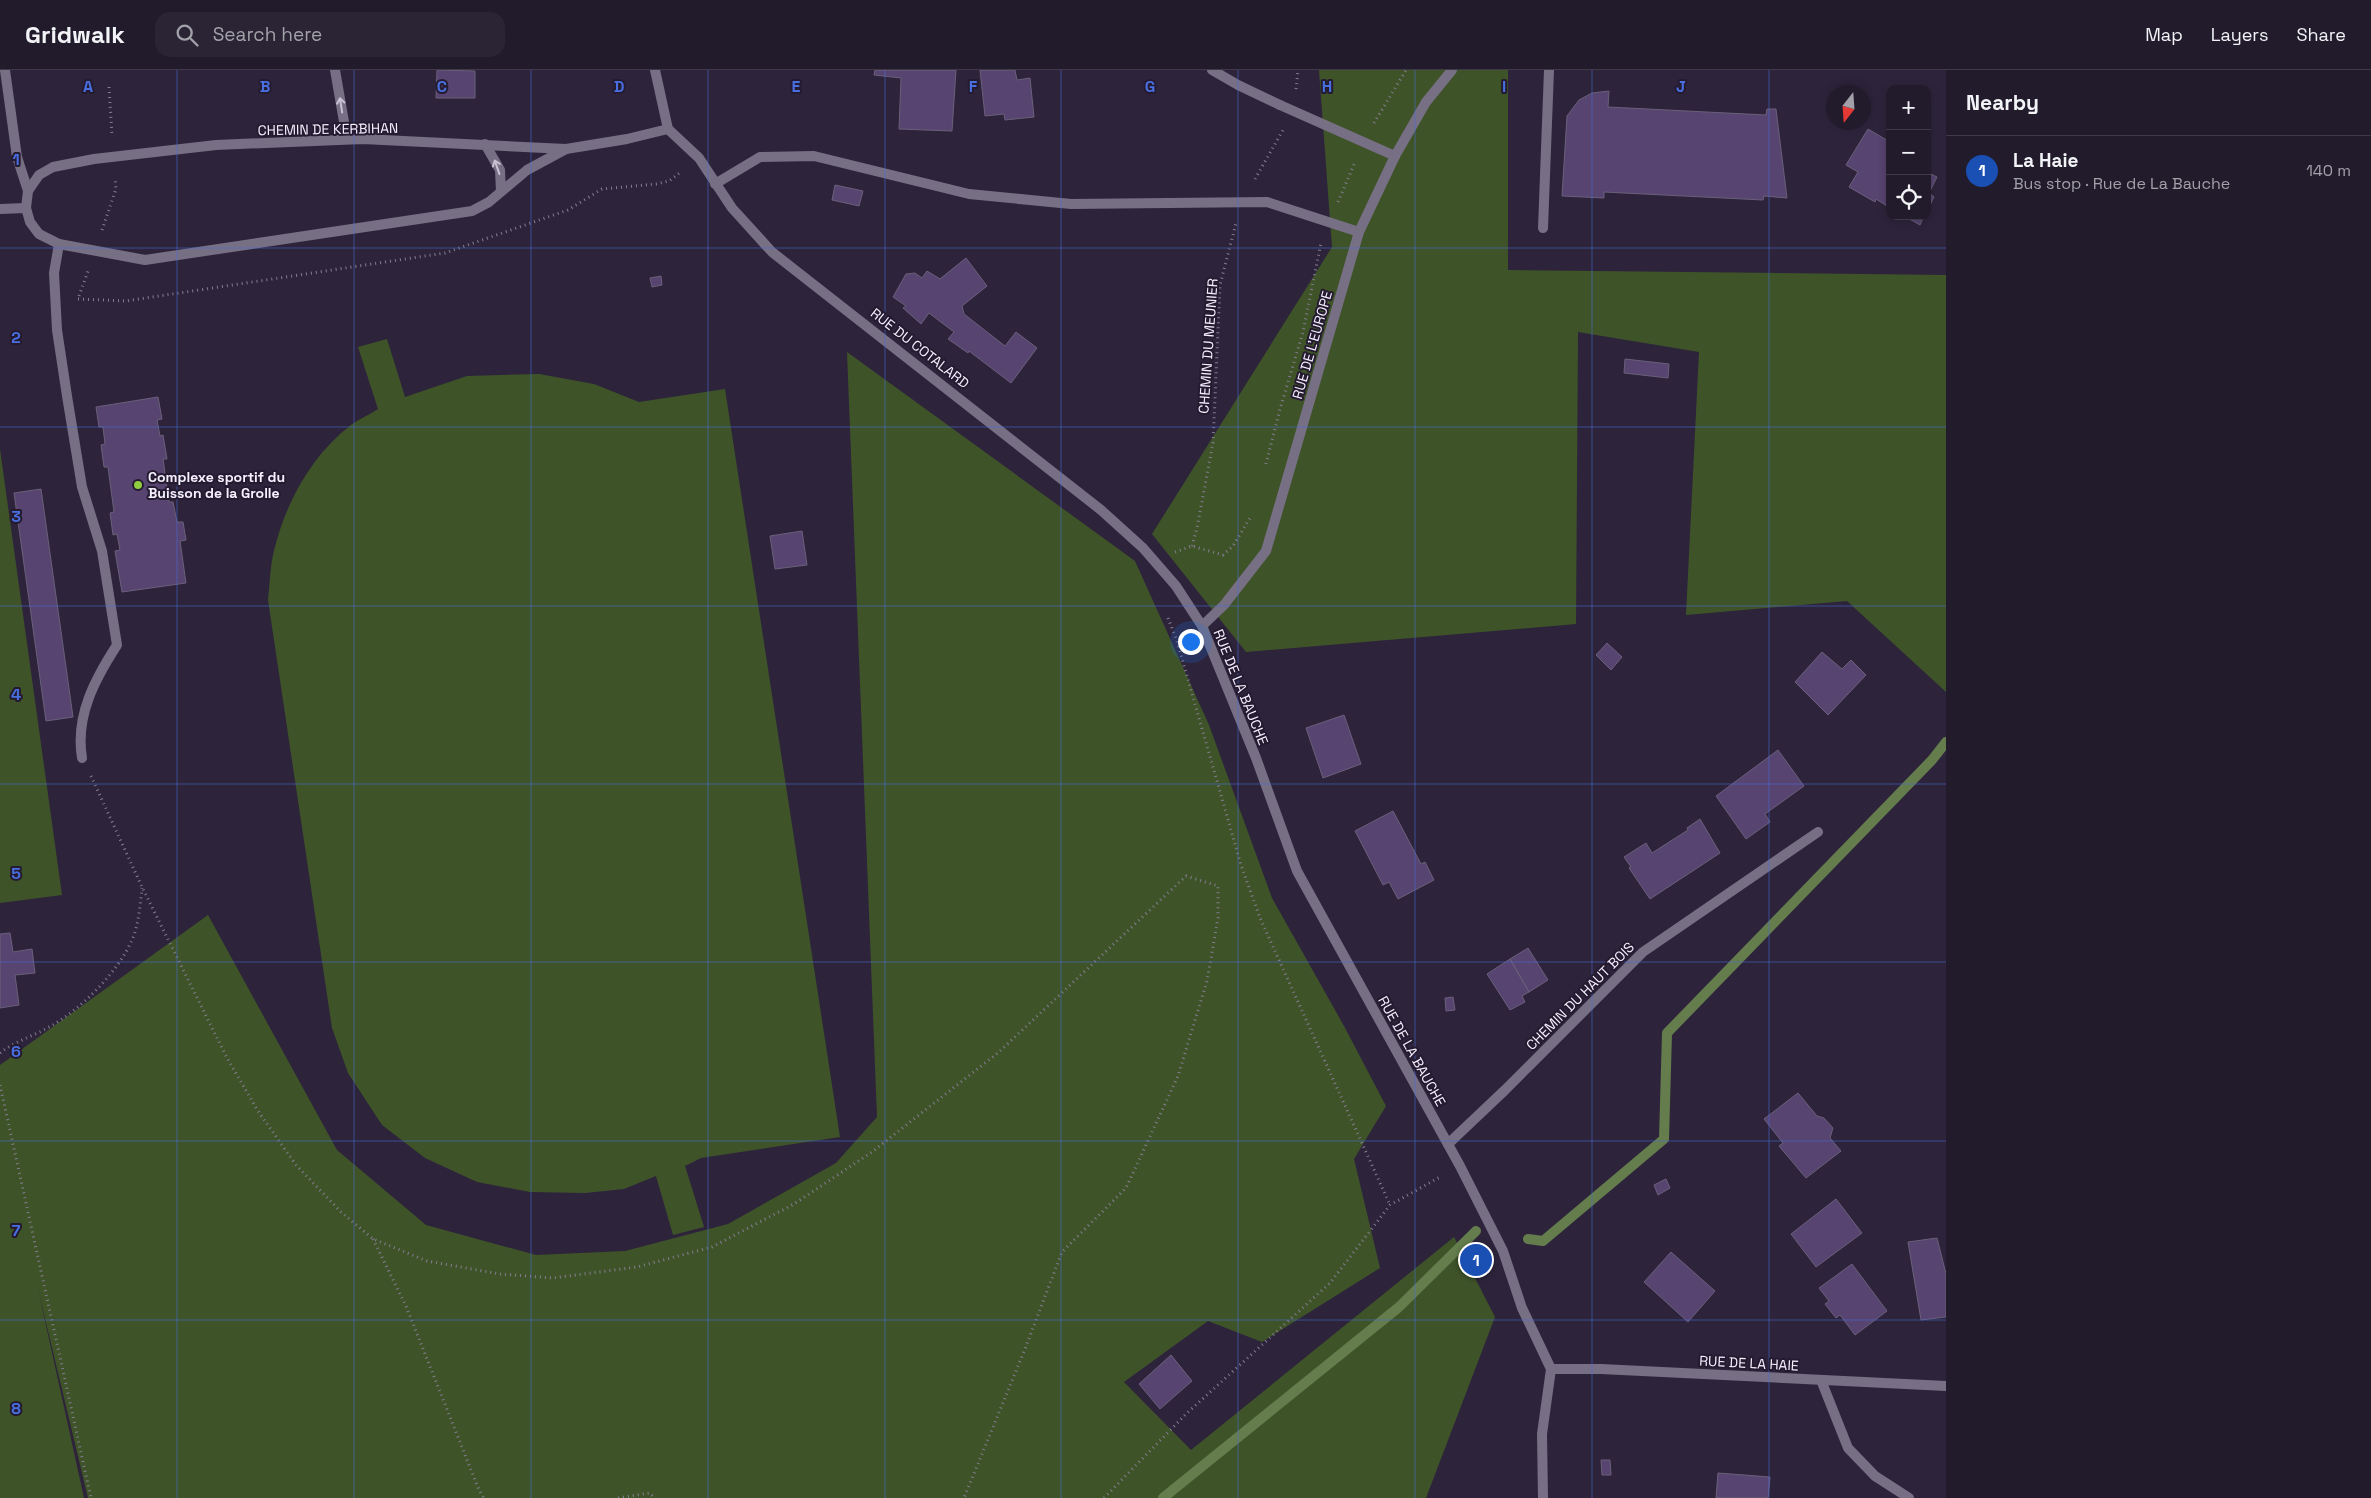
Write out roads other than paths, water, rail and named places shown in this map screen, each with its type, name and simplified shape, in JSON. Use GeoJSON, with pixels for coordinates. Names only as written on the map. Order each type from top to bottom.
{"type":"FeatureCollection","features":[{"type":"Feature","properties":{"kind":"street"},"geometry":{"type":"LineString","coordinates":[[5,70],[17,157],[28,191],[26,208],[30,222],[39,234],[59,244],[145,260],[472,211],[501,192],[527,170],[566,149]]}},
{"type":"Feature","properties":{"kind":"street"},"geometry":{"type":"LineString","coordinates":[[335,70],[347,139]]}},
{"type":"Feature","properties":{"kind":"street"},"geometry":{"type":"LineString","coordinates":[[655,70],[668,128]]}},
{"type":"Feature","properties":{"kind":"street"},"geometry":{"type":"LineString","coordinates":[[1212,70],[1238,85],[1395,156]]}},
{"type":"Feature","properties":{"kind":"street","name":"RUE DE L'EUROPE"},"geometry":{"type":"LineString","coordinates":[[1202,626],[1224,605],[1266,551],[1359,232],[1395,156],[1426,102],[1452,70]]}},
{"type":"Feature","properties":{"kind":"street"},"geometry":{"type":"LineString","coordinates":[[1543,228],[1549,70]]}},
{"type":"Feature","properties":{"kind":"street","name":"CHEMIN DE KERBIHAN"},"geometry":{"type":"LineString","coordinates":[[28,191],[39,174],[52,167],[113,156],[216,146],[347,139],[566,149],[627,140],[668,128]]}},
{"type":"Feature","properties":{"kind":"street","name":"RUE DU COTALARD"},"geometry":{"type":"LineString","coordinates":[[668,128],[699,158],[732,208],[772,252],[1101,510],[1143,548],[1176,586],[1202,626]]}},
{"type":"Feature","properties":{"kind":"street"},"geometry":{"type":"LineString","coordinates":[[485,144],[500,170],[501,192]]}},
{"type":"Feature","properties":{"kind":"street"},"geometry":{"type":"LineString","coordinates":[[715,184],[760,157],[814,156],[978,195],[1071,204],[1267,202],[1359,232]]}},
{"type":"Feature","properties":{"kind":"street"},"geometry":{"type":"LineString","coordinates":[[0,209],[26,208]]}},
{"type":"Feature","properties":{"kind":"street"},"geometry":{"type":"LineString","coordinates":[[59,244],[54,273],[57,323],[82,487],[102,551],[117,645],[94,682],[86,705],[80,742],[82,758]]}},
{"type":"Feature","properties":{"kind":"street","name":"RUE DE LA BAUCHE"},"geometry":{"type":"LineString","coordinates":[[1202,626],[1256,758],[1297,871],[1460,1166],[1503,1251],[1522,1308],[1551,1369]]}},
{"type":"Feature","properties":{"kind":"street","name":"CHEMIN DU HAUT BOIS"},"geometry":{"type":"LineString","coordinates":[[1448,1144],[1505,1090],[1643,952],[1818,832]]}},
{"type":"Feature","properties":{"kind":"street"},"geometry":{"type":"LineString","coordinates":[[1543,1498],[1542,1434],[1551,1369]]}},
{"type":"Feature","properties":{"kind":"street","name":"RUE DE LA HAIE"},"geometry":{"type":"LineString","coordinates":[[1551,1369],[1601,1369],[1946,1386]]}},
{"type":"Feature","properties":{"kind":"street"},"geometry":{"type":"LineString","coordinates":[[1821,1380],[1848,1448],[1875,1476],[1909,1498]]}},
{"type":"Feature","properties":{"kind":"waterway"},"geometry":{"type":"LineString","coordinates":[[1528,1239],[1543,1241],[1664,1139],[1667,1033],[1932,760],[1946,742]]}},
{"type":"Feature","properties":{"kind":"waterway"},"geometry":{"type":"LineString","coordinates":[[1163,1498],[1399,1307],[1476,1231]]}},
{"type":"Feature","properties":{"kind":"place","name":"Complexe sportif du Buisson de la Grolle"},"geometry":{"type":"Point","coordinates":[138,485]}},
{"type":"Feature","properties":{"kind":"place","name":"La Haie"},"geometry":{"type":"Point","coordinates":[1476,1260]}}]}
